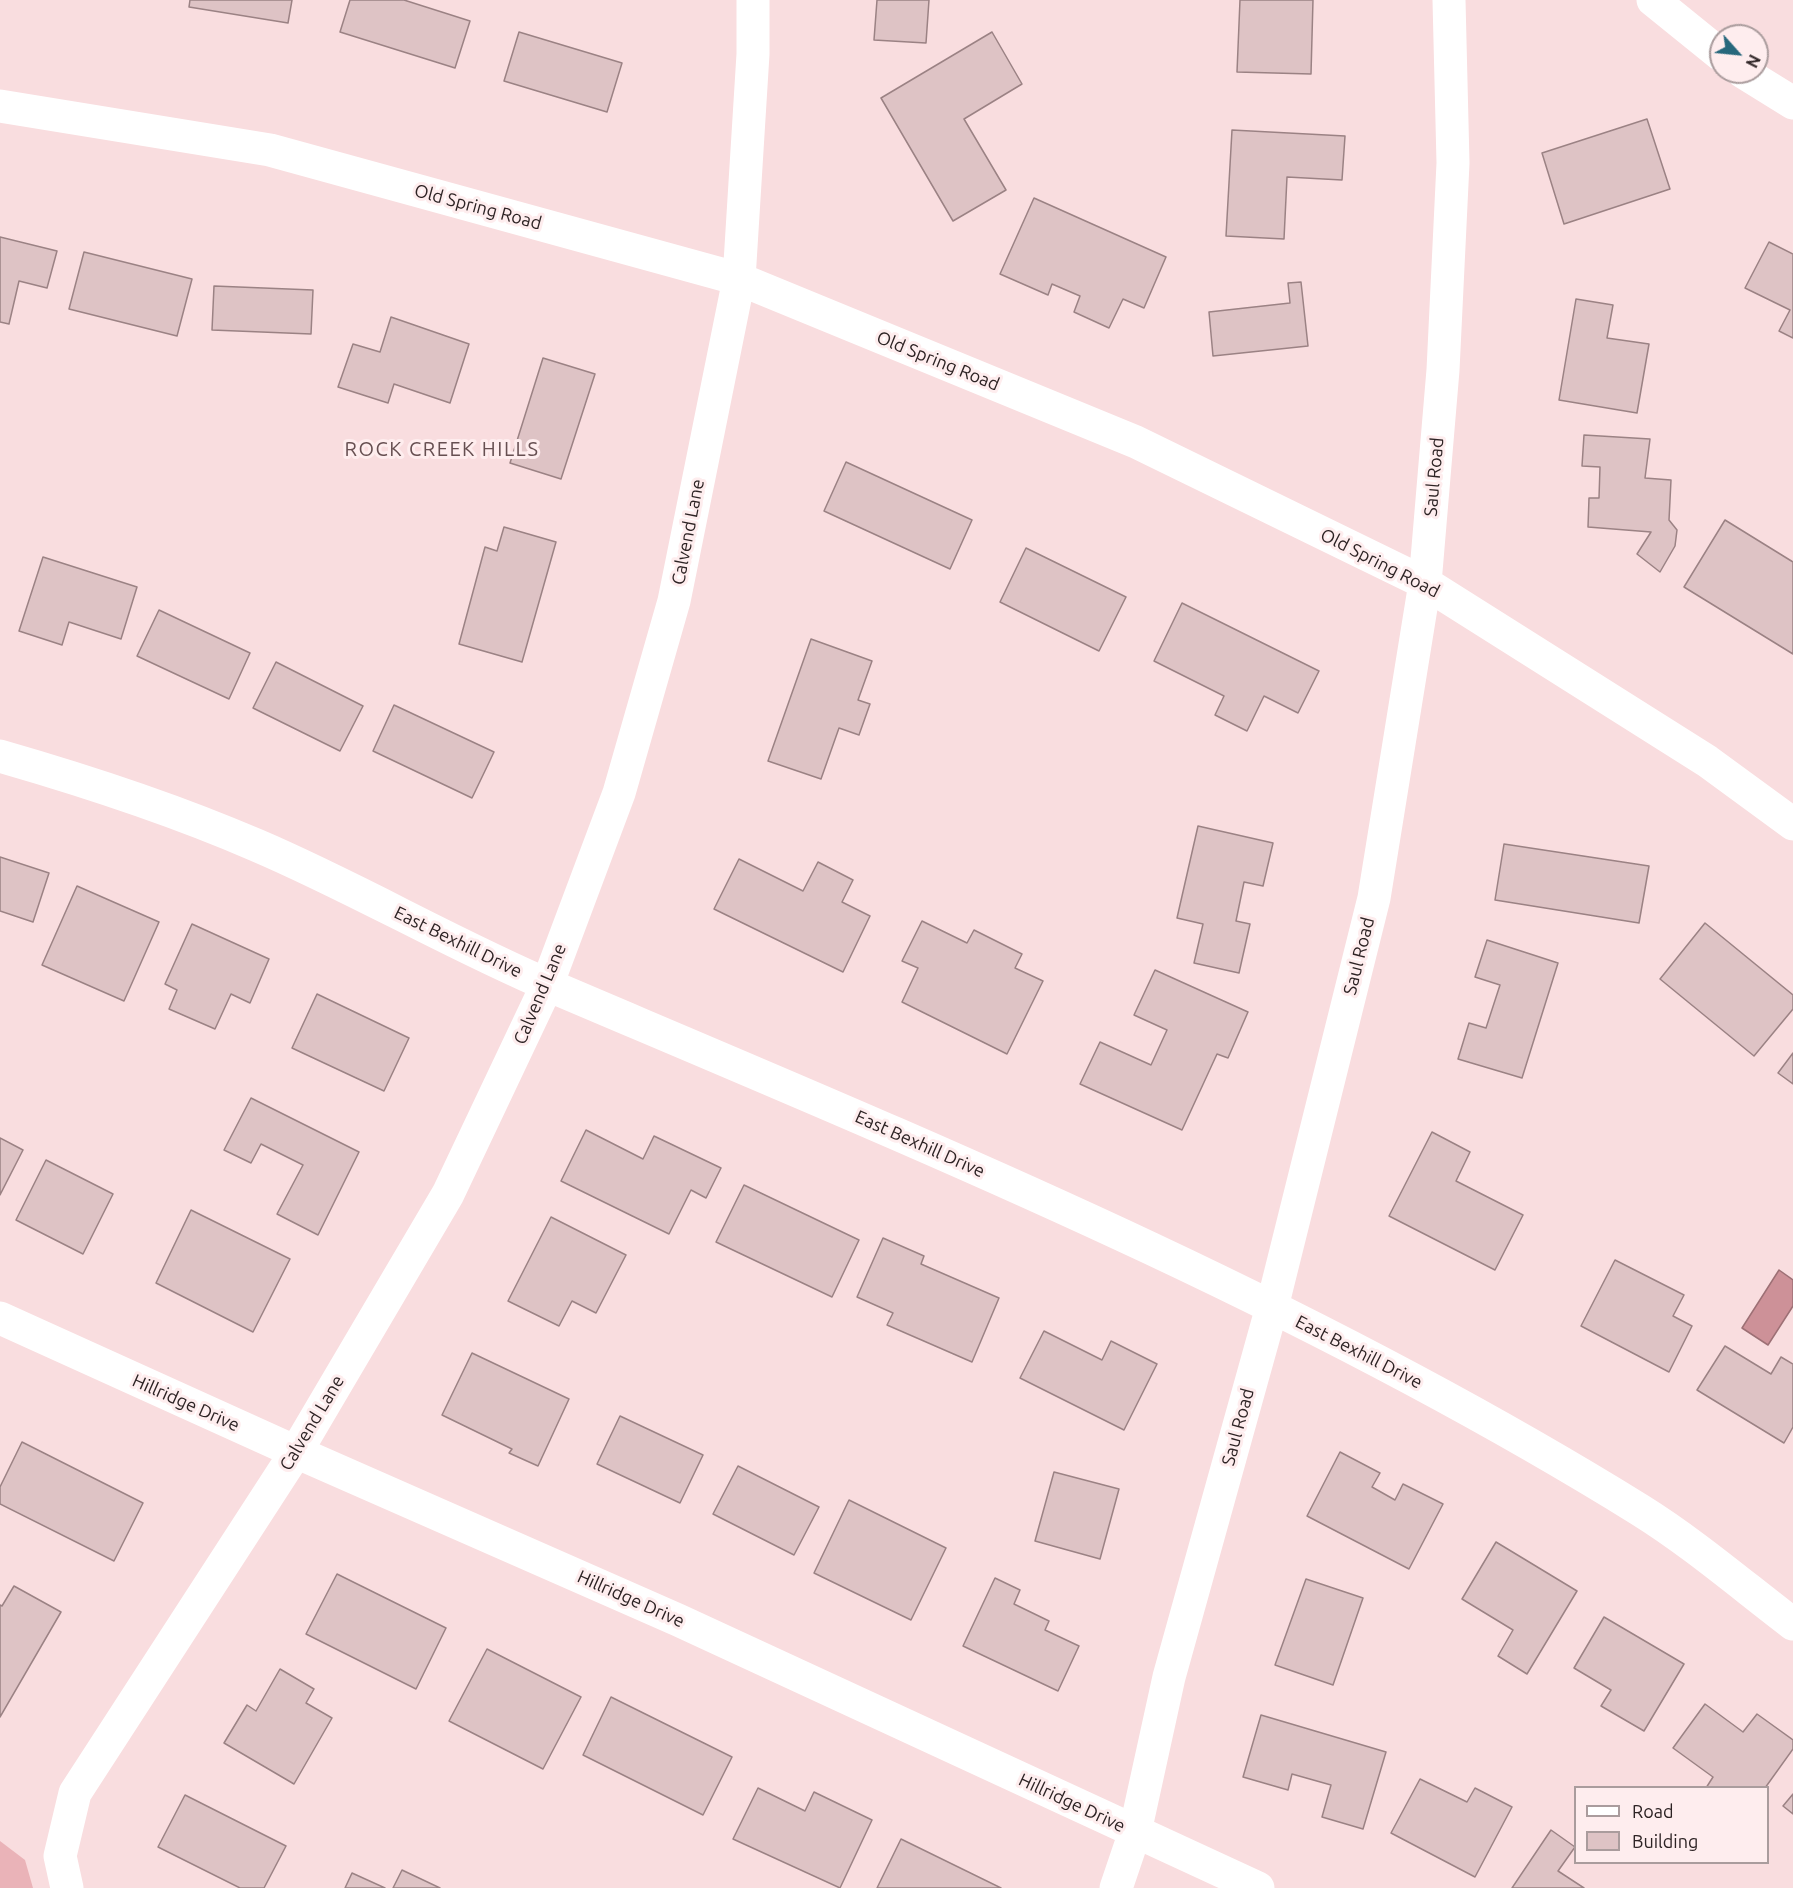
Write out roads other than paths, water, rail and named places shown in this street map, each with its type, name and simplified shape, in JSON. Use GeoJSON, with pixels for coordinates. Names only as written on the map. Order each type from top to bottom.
{"type":"FeatureCollection","features":[{"type":"Feature","properties":{"kind":"street","name":"Calvend Lane"},"geometry":{"type":"LineString","coordinates":[[67,1888],[60,1856],[75,1793],[296,1452],[448,1194],[546,985],[619,793],[670,617],[739,279],[753,54],[753,0]]}},
{"type":"Feature","properties":{"kind":"street","name":"Saul Road"},"geometry":{"type":"LineString","coordinates":[[1116,1888],[1135,1832],[1169,1677],[1272,1307],[1374,898],[1425,583],[1443,370],[1452,174],[1449,0]]}},
{"type":"Feature","properties":{"kind":"street"},"geometry":{"type":"LineString","coordinates":[[1653,0],[1709,45]]}},
{"type":"Feature","properties":{"kind":"street"},"geometry":{"type":"LineString","coordinates":[[1762,84],[1793,103]]}},
{"type":"Feature","properties":{"kind":"street","name":"Old Spring Road"},"geometry":{"type":"LineString","coordinates":[[0,106],[270,150],[739,279],[1136,442],[1425,583],[1707,761],[1793,824]]}},
{"type":"Feature","properties":{"kind":"street","name":"East Bexhill Drive"},"geometry":{"type":"LineString","coordinates":[[0,756],[99,784],[257,845],[546,985],[900,1134],[1272,1307],[1422,1383],[1644,1513],[1793,1624]]}},
{"type":"Feature","properties":{"kind":"street","name":"Hillridge Drive"},"geometry":{"type":"LineString","coordinates":[[0,1318],[296,1452],[678,1620],[1258,1888]]}},
{"type":"Feature","properties":{"kind":"district","name":"ROCK CREEK HILLS"},"geometry":{"type":"Point","coordinates":[442,449]}}]}
